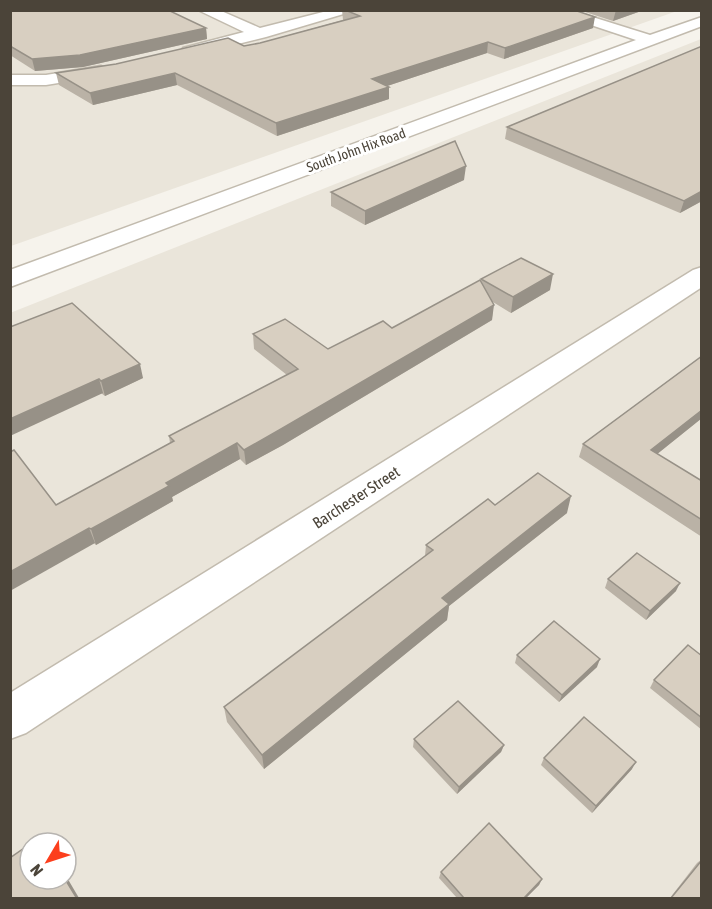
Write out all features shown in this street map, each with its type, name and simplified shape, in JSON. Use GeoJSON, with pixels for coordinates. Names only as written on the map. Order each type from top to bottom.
{"type":"FeatureCollection","features":[{"type":"Feature","properties":{"kind":"street"},"geometry":{"type":"LineString","coordinates":[[206,10],[261,34]]}},
{"type":"Feature","properties":{"kind":"street"},"geometry":{"type":"LineString","coordinates":[[170,56],[350,10]]}},
{"type":"Feature","properties":{"kind":"street"},"geometry":{"type":"LineString","coordinates":[[554,10],[651,40]]}},
{"type":"Feature","properties":{"kind":"street","name":"South John Hix Road"},"geometry":{"type":"LineString","coordinates":[[10,279],[702,21]]}},
{"type":"Feature","properties":{"kind":"street"},"geometry":{"type":"LineString","coordinates":[[10,80],[60,78],[115,68]]}},
{"type":"Feature","properties":{"kind":"street","name":"Barchester Street"},"geometry":{"type":"LineString","coordinates":[[10,718],[702,275]]}},
{"type":"Feature","properties":{"kind":"shaded area"},"geometry":{"type":"Polygon","coordinates":[[[11,10],[677,11],[11,246],[11,10]]]}},
{"type":"Feature","properties":{"kind":"shaded area"},"geometry":{"type":"Polygon","coordinates":[[[701,39],[701,898],[11,898],[10,313],[701,39]]]}},
{"type":"Feature","properties":{"kind":"building"},"geometry":{"type":"Polygon","coordinates":[[[10,10],[168,10],[206,28],[80,55],[32,59],[10,46],[10,10]]]}},
{"type":"Feature","properties":{"kind":"building"},"geometry":{"type":"Polygon","coordinates":[[[345,10],[574,10],[595,17],[505,48],[488,42],[372,79],[389,87],[276,123],[175,73],[90,93],[56,73],[116,64],[228,38],[244,46],[260,43],[360,16],[345,10]]]}},
{"type":"Feature","properties":{"kind":"building"},"geometry":{"type":"Polygon","coordinates":[[[702,46],[702,191],[684,201],[507,127],[702,46]]]}},
{"type":"Feature","properties":{"kind":"building"},"geometry":{"type":"Polygon","coordinates":[[[455,141],[466,166],[365,211],[331,192],[455,141]]]}},
{"type":"Feature","properties":{"kind":"building"},"geometry":{"type":"Polygon","coordinates":[[[521,258],[553,274],[513,297],[481,279],[521,258]]]}},
{"type":"Feature","properties":{"kind":"building"},"geometry":{"type":"Polygon","coordinates":[[[480,280],[494,305],[244,450],[237,443],[166,483],[169,486],[10,572],[10,452],[14,450],[56,505],[174,441],[169,436],[298,369],[253,334],[285,319],[328,349],[383,321],[392,328],[480,280]]]}},
{"type":"Feature","properties":{"kind":"building"},"geometry":{"type":"Polygon","coordinates":[[[72,303],[140,364],[101,381],[99,379],[10,419],[10,327],[72,303]]]}},
{"type":"Feature","properties":{"kind":"building"},"geometry":{"type":"Polygon","coordinates":[[[702,356],[702,410],[651,450],[702,481],[702,520],[583,444],[702,356]]]}},
{"type":"Feature","properties":{"kind":"building"},"geometry":{"type":"Polygon","coordinates":[[[538,473],[571,496],[442,598],[449,604],[262,755],[224,707],[433,550],[426,545],[488,499],[495,505],[538,473]]]}},
{"type":"Feature","properties":{"kind":"building"},"geometry":{"type":"Polygon","coordinates":[[[637,553],[680,583],[650,611],[608,579],[637,553]]]}},
{"type":"Feature","properties":{"kind":"building"},"geometry":{"type":"Polygon","coordinates":[[[554,621],[600,659],[562,695],[517,655],[554,621]]]}},
{"type":"Feature","properties":{"kind":"building"},"geometry":{"type":"Polygon","coordinates":[[[688,645],[702,656],[702,718],[654,680],[688,645]]]}},
{"type":"Feature","properties":{"kind":"building"},"geometry":{"type":"Polygon","coordinates":[[[458,701],[504,745],[459,787],[414,739],[458,701]]]}},
{"type":"Feature","properties":{"kind":"building"},"geometry":{"type":"Polygon","coordinates":[[[584,717],[636,762],[596,806],[544,758],[584,717]]]}},
{"type":"Feature","properties":{"kind":"building"},"geometry":{"type":"Polygon","coordinates":[[[489,823],[542,879],[524,898],[464,898],[441,872],[489,823]]]}},
{"type":"Feature","properties":{"kind":"building"},"geometry":{"type":"Polygon","coordinates":[[[18,852],[18,891],[72,891],[76,897],[10,898],[10,858],[18,852]]]}},
{"type":"Feature","properties":{"kind":"building"},"geometry":{"type":"Polygon","coordinates":[[[702,860],[702,898],[671,898],[702,860]]]}}]}
